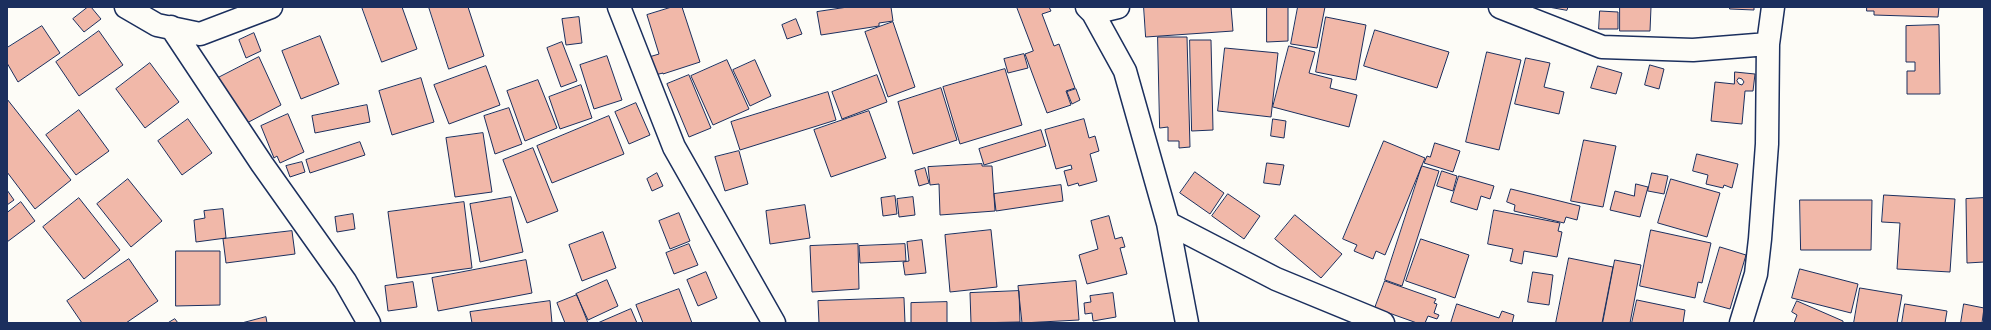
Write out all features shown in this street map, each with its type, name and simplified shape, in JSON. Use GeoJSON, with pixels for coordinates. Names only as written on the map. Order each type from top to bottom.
{"type":"FeatureCollection","features":[{"type":"Feature","properties":{"kind":"street"},"geometry":{"type":"LineString","coordinates":[[126,7],[157,25],[200,34],[271,7]]}},
{"type":"Feature","properties":{"kind":"street"},"geometry":{"type":"LineString","coordinates":[[619,7],[674,147],[774,323]]}},
{"type":"Feature","properties":{"kind":"street"},"geometry":{"type":"LineString","coordinates":[[1118,7],[1090,10],[1125,71],[1168,223],[1187,323]]}},
{"type":"Feature","properties":{"kind":"street"},"geometry":{"type":"LineString","coordinates":[[1500,7],[1602,47],[1693,50],[1768,44]]}},
{"type":"Feature","properties":{"kind":"street"},"geometry":{"type":"LineString","coordinates":[[1741,323],[1756,274],[1760,239],[1767,144],[1768,44],[1773,7]]}},
{"type":"Feature","properties":{"kind":"street"},"geometry":{"type":"LineString","coordinates":[[170,27],[257,158],[345,281],[369,323]]}},
{"type":"Feature","properties":{"kind":"street"},"geometry":{"type":"LineString","coordinates":[[1168,223],[1276,279],[1383,323]]}},
{"type":"Feature","properties":{"kind":"building"},"geometry":{"type":"Polygon","coordinates":[[[88,7],[91,7],[101,19],[84,32],[73,19],[88,7]]]}},
{"type":"Feature","properties":{"kind":"building"},"geometry":{"type":"Polygon","coordinates":[[[362,7],[402,7],[417,49],[382,62],[362,7]]]}},
{"type":"Feature","properties":{"kind":"building"},"geometry":{"type":"Polygon","coordinates":[[[429,7],[468,7],[484,56],[449,69],[429,7]]]}},
{"type":"Feature","properties":{"kind":"building"},"geometry":{"type":"Polygon","coordinates":[[[672,7],[682,7],[700,62],[663,74],[655,75],[649,57],[659,54],[647,15],[672,7]]]}},
{"type":"Feature","properties":{"kind":"building"},"geometry":{"type":"Polygon","coordinates":[[[848,7],[891,7],[893,21],[879,23],[879,26],[821,35],[817,12],[848,7]]]}},
{"type":"Feature","properties":{"kind":"building"},"geometry":{"type":"Polygon","coordinates":[[[1017,7],[1049,7],[1051,11],[1042,14],[1054,46],[1059,44],[1075,88],[1066,91],[1071,105],[1047,113],[1025,54],[1033,51],[1017,7]]]}},
{"type":"Feature","properties":{"kind":"building"},"geometry":{"type":"Polygon","coordinates":[[[1144,7],[1231,7],[1233,31],[1146,37],[1144,7]]]}},
{"type":"Feature","properties":{"kind":"building"},"geometry":{"type":"Polygon","coordinates":[[[1267,7],[1288,7],[1288,41],[1267,42],[1267,7]]]}},
{"type":"Feature","properties":{"kind":"building"},"geometry":{"type":"Polygon","coordinates":[[[1298,7],[1325,7],[1317,48],[1291,44],[1298,7]]]}},
{"type":"Feature","properties":{"kind":"building"},"geometry":{"type":"Polygon","coordinates":[[[1549,7],[1568,7],[1567,10],[1549,7]]]}},
{"type":"Feature","properties":{"kind":"building"},"geometry":{"type":"Polygon","coordinates":[[[1620,7],[1651,7],[1650,31],[1620,31],[1620,7]]]}},
{"type":"Feature","properties":{"kind":"building"},"geometry":{"type":"Polygon","coordinates":[[[1730,7],[1754,7],[1754,10],[1730,9],[1730,7]]]}},
{"type":"Feature","properties":{"kind":"building"},"geometry":{"type":"Polygon","coordinates":[[[1867,7],[1939,7],[1938,17],[1874,15],[1874,11],[1867,11],[1867,7]]]}},
{"type":"Feature","properties":{"kind":"building"},"geometry":{"type":"Polygon","coordinates":[[[1600,11],[1618,12],[1618,29],[1599,29],[1600,11]]]}},
{"type":"Feature","properties":{"kind":"building"},"geometry":{"type":"Polygon","coordinates":[[[579,17],[582,43],[566,45],[562,19],[579,17]]]}},
{"type":"Feature","properties":{"kind":"building"},"geometry":{"type":"Polygon","coordinates":[[[1326,17],[1366,25],[1356,80],[1316,72],[1326,17]]]}},
{"type":"Feature","properties":{"kind":"building"},"geometry":{"type":"Polygon","coordinates":[[[796,19],[802,34],[787,39],[782,25],[796,19]]]}},
{"type":"Feature","properties":{"kind":"building"},"geometry":{"type":"Polygon","coordinates":[[[893,22],[915,87],[888,97],[865,32],[893,22]]]}},
{"type":"Feature","properties":{"kind":"building"},"geometry":{"type":"Polygon","coordinates":[[[1939,25],[1940,94],[1907,94],[1907,71],[1915,71],[1915,62],[1906,62],[1906,26],[1939,25]]]}},
{"type":"Feature","properties":{"kind":"building"},"geometry":{"type":"Polygon","coordinates":[[[42,26],[60,53],[18,82],[7,63],[7,48],[42,26]]]}},
{"type":"Feature","properties":{"kind":"building"},"geometry":{"type":"Polygon","coordinates":[[[1375,30],[1449,52],[1437,88],[1364,66],[1375,30]]]}},
{"type":"Feature","properties":{"kind":"building"},"geometry":{"type":"Polygon","coordinates":[[[99,31],[123,65],[79,96],[56,62],[99,31]]]}},
{"type":"Feature","properties":{"kind":"building"},"geometry":{"type":"Polygon","coordinates":[[[254,33],[261,51],[246,58],[239,40],[254,33]]]}},
{"type":"Feature","properties":{"kind":"building"},"geometry":{"type":"Polygon","coordinates":[[[320,36],[339,84],[301,99],[282,51],[320,36]]]}},
{"type":"Feature","properties":{"kind":"building"},"geometry":{"type":"Polygon","coordinates":[[[1158,37],[1187,37],[1190,147],[1179,148],[1179,141],[1168,141],[1168,127],[1160,128],[1158,37]]]}},
{"type":"Feature","properties":{"kind":"building"},"geometry":{"type":"Polygon","coordinates":[[[1190,40],[1211,40],[1213,130],[1192,131],[1190,40]]]}},
{"type":"Feature","properties":{"kind":"building"},"geometry":{"type":"Polygon","coordinates":[[[562,42],[577,81],[561,87],[547,48],[562,42]]]}},
{"type":"Feature","properties":{"kind":"building"},"geometry":{"type":"Polygon","coordinates":[[[1289,46],[1315,52],[1309,73],[1332,79],[1330,88],[1357,95],[1349,127],[1273,107],[1289,46]]]}},
{"type":"Feature","properties":{"kind":"building"},"geometry":{"type":"Polygon","coordinates":[[[1225,48],[1278,53],[1271,117],[1218,111],[1225,48]]]}},
{"type":"Feature","properties":{"kind":"building"},"geometry":{"type":"Polygon","coordinates":[[[1487,52],[1521,60],[1499,150],[1466,142],[1487,52]]]}},
{"type":"Feature","properties":{"kind":"building"},"geometry":{"type":"Polygon","coordinates":[[[1024,54],[1028,68],[1008,73],[1004,59],[1024,54]]]}},
{"type":"Feature","properties":{"kind":"building"},"geometry":{"type":"Polygon","coordinates":[[[607,56],[622,100],[594,109],[580,65],[607,56]]]}},
{"type":"Feature","properties":{"kind":"building"},"geometry":{"type":"Polygon","coordinates":[[[259,57],[281,105],[245,124],[218,78],[259,57]]]}},
{"type":"Feature","properties":{"kind":"building"},"geometry":{"type":"Polygon","coordinates":[[[1526,58],[1550,63],[1544,87],[1564,92],[1559,114],[1515,104],[1526,58]]]}},
{"type":"Feature","properties":{"kind":"building"},"geometry":{"type":"Polygon","coordinates":[[[727,60],[749,109],[713,125],[691,76],[727,60]]]}},
{"type":"Feature","properties":{"kind":"building"},"geometry":{"type":"Polygon","coordinates":[[[755,60],[771,96],[750,106],[733,70],[755,60]]]}},
{"type":"Feature","properties":{"kind":"building"},"geometry":{"type":"Polygon","coordinates":[[[150,63],[179,102],[145,128],[116,89],[150,63]]]}},
{"type":"Feature","properties":{"kind":"building"},"geometry":{"type":"Polygon","coordinates":[[[1650,65],[1664,69],[1659,89],[1645,85],[1650,65]]]}},
{"type":"Feature","properties":{"kind":"building"},"geometry":{"type":"Polygon","coordinates":[[[486,66],[500,105],[449,124],[434,85],[486,66]]]}},
{"type":"Feature","properties":{"kind":"building"},"geometry":{"type":"Polygon","coordinates":[[[1598,66],[1622,73],[1616,94],[1591,88],[1598,66]]]}},
{"type":"Feature","properties":{"kind":"building"},"geometry":{"type":"Polygon","coordinates":[[[1005,69],[1022,125],[960,144],[943,87],[1005,69]]]}},
{"type":"Feature","properties":{"kind":"building"},"geometry":{"type":"Polygon","coordinates":[[[1735,72],[1755,74],[1753,91],[1745,91],[1742,124],[1711,121],[1715,82],[1734,84],[1735,72]],[[1739,78],[1737,81],[1742,85],[1744,82],[1739,78]]]}},
{"type":"Feature","properties":{"kind":"building"},"geometry":{"type":"Polygon","coordinates":[[[689,75],[711,128],[689,137],[667,84],[689,75]]]}},
{"type":"Feature","properties":{"kind":"building"},"geometry":{"type":"Polygon","coordinates":[[[877,75],[887,102],[842,119],[832,92],[877,75]]]}},
{"type":"Feature","properties":{"kind":"building"},"geometry":{"type":"Polygon","coordinates":[[[421,78],[434,122],[392,135],[379,91],[421,78]]]}},
{"type":"Feature","properties":{"kind":"building"},"geometry":{"type":"Polygon","coordinates":[[[538,80],[557,128],[525,141],[507,91],[538,80]]]}},
{"type":"Feature","properties":{"kind":"building"},"geometry":{"type":"Polygon","coordinates":[[[581,85],[592,118],[560,129],[549,97],[581,85]]]}},
{"type":"Feature","properties":{"kind":"building"},"geometry":{"type":"Polygon","coordinates":[[[941,88],[957,140],[913,154],[898,102],[941,88]]]}},
{"type":"Feature","properties":{"kind":"building"},"geometry":{"type":"Polygon","coordinates":[[[1076,89],[1080,100],[1072,104],[1067,92],[1076,89]]]}},
{"type":"Feature","properties":{"kind":"building"},"geometry":{"type":"Polygon","coordinates":[[[828,92],[836,120],[740,150],[731,122],[828,92]]]}},
{"type":"Feature","properties":{"kind":"building"},"geometry":{"type":"Polygon","coordinates":[[[7,99],[71,180],[35,209],[7,172],[7,99]]]}},
{"type":"Feature","properties":{"kind":"building"},"geometry":{"type":"Polygon","coordinates":[[[636,103],[650,135],[629,144],[615,112],[636,103]]]}},
{"type":"Feature","properties":{"kind":"building"},"geometry":{"type":"Polygon","coordinates":[[[367,105],[370,122],[315,133],[312,116],[367,105]]]}},
{"type":"Feature","properties":{"kind":"building"},"geometry":{"type":"Polygon","coordinates":[[[509,108],[522,144],[495,154],[484,116],[509,108]]]}},
{"type":"Feature","properties":{"kind":"building"},"geometry":{"type":"Polygon","coordinates":[[[79,110],[109,151],[76,175],[46,135],[79,110]]]}},
{"type":"Feature","properties":{"kind":"building"},"geometry":{"type":"Polygon","coordinates":[[[869,111],[886,158],[831,177],[814,130],[869,111]]]}},
{"type":"Feature","properties":{"kind":"building"},"geometry":{"type":"Polygon","coordinates":[[[288,114],[304,152],[280,163],[277,156],[274,158],[261,126],[288,114]]]}},
{"type":"Feature","properties":{"kind":"building"},"geometry":{"type":"Polygon","coordinates":[[[609,116],[624,154],[552,183],[537,146],[609,116]]]}},
{"type":"Feature","properties":{"kind":"building"},"geometry":{"type":"Polygon","coordinates":[[[188,119],[212,153],[182,175],[158,141],[188,119]]]}},
{"type":"Feature","properties":{"kind":"building"},"geometry":{"type":"Polygon","coordinates":[[[1084,119],[1089,138],[1095,136],[1099,151],[1090,154],[1097,181],[1079,186],[1078,183],[1068,186],[1064,171],[1072,169],[1071,165],[1056,169],[1045,130],[1084,119]]]}},
{"type":"Feature","properties":{"kind":"building"},"geometry":{"type":"Polygon","coordinates":[[[1273,119],[1286,121],[1284,138],[1271,136],[1273,119]]]}},
{"type":"Feature","properties":{"kind":"building"},"geometry":{"type":"Polygon","coordinates":[[[1041,130],[1046,146],[984,165],[979,149],[1041,130]]]}},
{"type":"Feature","properties":{"kind":"building"},"geometry":{"type":"Polygon","coordinates":[[[483,133],[492,192],[455,197],[446,138],[483,133]]]}},
{"type":"Feature","properties":{"kind":"building"},"geometry":{"type":"Polygon","coordinates":[[[1584,140],[1616,146],[1603,207],[1571,201],[1584,140]]]}},
{"type":"Feature","properties":{"kind":"building"},"geometry":{"type":"Polygon","coordinates":[[[1384,141],[1425,158],[1385,255],[1376,251],[1373,259],[1354,251],[1357,245],[1343,239],[1384,141]]]}},
{"type":"Feature","properties":{"kind":"building"},"geometry":{"type":"Polygon","coordinates":[[[360,142],[365,155],[310,173],[306,160],[360,142]]]}},
{"type":"Feature","properties":{"kind":"building"},"geometry":{"type":"Polygon","coordinates":[[[1435,143],[1460,151],[1453,172],[1424,163],[1427,156],[1430,157],[1435,143]]]}},
{"type":"Feature","properties":{"kind":"building"},"geometry":{"type":"Polygon","coordinates":[[[533,148],[558,211],[527,223],[503,160],[533,148]]]}},
{"type":"Feature","properties":{"kind":"building"},"geometry":{"type":"Polygon","coordinates":[[[739,151],[748,184],[725,191],[715,157],[739,151]]]}},
{"type":"Feature","properties":{"kind":"building"},"geometry":{"type":"Polygon","coordinates":[[[1697,154],[1738,164],[1732,188],[1724,185],[1723,188],[1706,184],[1708,175],[1693,171],[1697,154]]]}},
{"type":"Feature","properties":{"kind":"building"},"geometry":{"type":"Polygon","coordinates":[[[302,162],[305,172],[290,177],[286,166],[302,162]]]}},
{"type":"Feature","properties":{"kind":"building"},"geometry":{"type":"Polygon","coordinates":[[[1267,163],[1284,165],[1280,185],[1264,183],[1267,163]]]}},
{"type":"Feature","properties":{"kind":"building"},"geometry":{"type":"Polygon","coordinates":[[[982,164],[982,166],[992,166],[995,211],[940,215],[939,184],[930,185],[928,167],[982,164]]]}},
{"type":"Feature","properties":{"kind":"building"},"geometry":{"type":"Polygon","coordinates":[[[1422,166],[1439,171],[1402,286],[1385,280],[1422,166]]]}},
{"type":"Feature","properties":{"kind":"building"},"geometry":{"type":"Polygon","coordinates":[[[925,168],[929,183],[919,186],[915,171],[925,168]]]}},
{"type":"Feature","properties":{"kind":"building"},"geometry":{"type":"Polygon","coordinates":[[[1442,171],[1457,176],[1453,191],[1437,186],[1442,171]]]}},
{"type":"Feature","properties":{"kind":"building"},"geometry":{"type":"Polygon","coordinates":[[[1195,172],[1224,193],[1210,214],[1180,193],[1195,172]]]}},
{"type":"Feature","properties":{"kind":"building"},"geometry":{"type":"Polygon","coordinates":[[[657,173],[663,186],[652,191],[647,179],[657,173]]]}},
{"type":"Feature","properties":{"kind":"building"},"geometry":{"type":"Polygon","coordinates":[[[1652,173],[1668,176],[1664,194],[1648,191],[1652,173]]]}},
{"type":"Feature","properties":{"kind":"building"},"geometry":{"type":"Polygon","coordinates":[[[1459,176],[1494,186],[1490,199],[1481,196],[1477,210],[1451,202],[1459,176]]]}},
{"type":"Feature","properties":{"kind":"building"},"geometry":{"type":"Polygon","coordinates":[[[128,179],[162,221],[131,247],[97,204],[128,179]]]}},
{"type":"Feature","properties":{"kind":"building"},"geometry":{"type":"Polygon","coordinates":[[[1671,179],[1720,193],[1707,237],[1658,223],[1671,179]]]}},
{"type":"Feature","properties":{"kind":"building"},"geometry":{"type":"Polygon","coordinates":[[[1636,184],[1648,187],[1640,217],[1610,210],[1615,191],[1634,196],[1636,184]]]}},
{"type":"Feature","properties":{"kind":"building"},"geometry":{"type":"Polygon","coordinates":[[[1061,185],[1063,201],[996,211],[994,194],[1061,185]]]}},
{"type":"Feature","properties":{"kind":"building"},"geometry":{"type":"Polygon","coordinates":[[[1511,189],[1580,206],[1577,220],[1566,217],[1564,223],[1514,211],[1515,205],[1507,202],[1511,189]]]}},
{"type":"Feature","properties":{"kind":"building"},"geometry":{"type":"Polygon","coordinates":[[[7,190],[14,200],[7,205],[7,190]]]}},
{"type":"Feature","properties":{"kind":"building"},"geometry":{"type":"Polygon","coordinates":[[[1228,194],[1260,216],[1244,239],[1212,216],[1228,194]]]}},
{"type":"Feature","properties":{"kind":"building"},"geometry":{"type":"Polygon","coordinates":[[[1884,195],[1955,199],[1950,272],[1897,269],[1900,223],[1882,222],[1884,195]]]}},
{"type":"Feature","properties":{"kind":"building"},"geometry":{"type":"Polygon","coordinates":[[[895,196],[897,214],[883,216],[881,198],[895,196]]]}},
{"type":"Feature","properties":{"kind":"building"},"geometry":{"type":"Polygon","coordinates":[[[511,197],[523,252],[480,262],[470,204],[511,197]]]}},
{"type":"Feature","properties":{"kind":"building"},"geometry":{"type":"Polygon","coordinates":[[[913,197],[915,215],[899,217],[897,199],[913,197]]]}},
{"type":"Feature","properties":{"kind":"building"},"geometry":{"type":"Polygon","coordinates":[[[79,198],[120,250],[84,279],[43,227],[79,198]]]}},
{"type":"Feature","properties":{"kind":"building"},"geometry":{"type":"Polygon","coordinates":[[[1984,198],[1984,262],[1967,263],[1966,199],[1984,198]]]}},
{"type":"Feature","properties":{"kind":"building"},"geometry":{"type":"Polygon","coordinates":[[[1800,200],[1872,200],[1871,250],[1801,250],[1800,200]]]}},
{"type":"Feature","properties":{"kind":"building"},"geometry":{"type":"Polygon","coordinates":[[[21,202],[35,221],[7,242],[7,213],[21,202]]]}},
{"type":"Feature","properties":{"kind":"building"},"geometry":{"type":"Polygon","coordinates":[[[464,202],[472,268],[397,278],[388,212],[464,202]]]}},
{"type":"Feature","properties":{"kind":"building"},"geometry":{"type":"Polygon","coordinates":[[[805,205],[810,238],[770,244],[766,211],[805,205]]]}},
{"type":"Feature","properties":{"kind":"building"},"geometry":{"type":"Polygon","coordinates":[[[223,209],[226,238],[196,242],[194,220],[205,218],[204,211],[223,209]]]}},
{"type":"Feature","properties":{"kind":"building"},"geometry":{"type":"Polygon","coordinates":[[[1494,210],[1560,223],[1558,231],[1562,232],[1557,257],[1524,251],[1522,264],[1510,261],[1513,249],[1488,244],[1494,210]]]}},
{"type":"Feature","properties":{"kind":"building"},"geometry":{"type":"Polygon","coordinates":[[[679,213],[690,241],[670,249],[659,221],[679,213]]]}},
{"type":"Feature","properties":{"kind":"building"},"geometry":{"type":"Polygon","coordinates":[[[353,214],[355,229],[337,232],[335,217],[353,214]]]}},
{"type":"Feature","properties":{"kind":"building"},"geometry":{"type":"Polygon","coordinates":[[[1295,215],[1342,254],[1321,278],[1275,239],[1295,215]]]}},
{"type":"Feature","properties":{"kind":"building"},"geometry":{"type":"Polygon","coordinates":[[[1109,216],[1115,239],[1122,237],[1125,247],[1120,248],[1127,274],[1087,284],[1079,255],[1098,249],[1091,221],[1109,216]]]}},
{"type":"Feature","properties":{"kind":"building"},"geometry":{"type":"Polygon","coordinates":[[[991,230],[997,287],[950,292],[945,235],[991,230]]]}},
{"type":"Feature","properties":{"kind":"building"},"geometry":{"type":"Polygon","coordinates":[[[1651,230],[1711,243],[1702,283],[1698,282],[1695,298],[1640,286],[1651,230]]]}},
{"type":"Feature","properties":{"kind":"building"},"geometry":{"type":"Polygon","coordinates":[[[292,231],[295,254],[226,263],[223,239],[292,231]]]}},
{"type":"Feature","properties":{"kind":"building"},"geometry":{"type":"Polygon","coordinates":[[[603,232],[616,268],[582,281],[569,245],[603,232]]]}},
{"type":"Feature","properties":{"kind":"building"},"geometry":{"type":"Polygon","coordinates":[[[1421,239],[1469,255],[1455,298],[1406,281],[1421,239]]]}},
{"type":"Feature","properties":{"kind":"building"},"geometry":{"type":"Polygon","coordinates":[[[922,240],[926,273],[905,275],[903,262],[909,261],[907,242],[922,240]]]}},
{"type":"Feature","properties":{"kind":"building"},"geometry":{"type":"Polygon","coordinates":[[[689,244],[698,265],[674,274],[666,253],[689,244]]]}},
{"type":"Feature","properties":{"kind":"building"},"geometry":{"type":"Polygon","coordinates":[[[858,244],[859,289],[812,292],[810,246],[858,244]]]}},
{"type":"Feature","properties":{"kind":"building"},"geometry":{"type":"Polygon","coordinates":[[[905,244],[906,261],[860,263],[859,246],[905,244]]]}},
{"type":"Feature","properties":{"kind":"building"},"geometry":{"type":"Polygon","coordinates":[[[1720,247],[1746,255],[1730,309],[1704,302],[1720,247]]]}},
{"type":"Feature","properties":{"kind":"building"},"geometry":{"type":"Polygon","coordinates":[[[176,251],[220,251],[220,305],[176,306],[176,251]]]}},
{"type":"Feature","properties":{"kind":"building"},"geometry":{"type":"Polygon","coordinates":[[[1569,258],[1613,267],[1602,323],[1556,323],[1569,258]]]}},
{"type":"Feature","properties":{"kind":"building"},"geometry":{"type":"Polygon","coordinates":[[[129,259],[158,301],[126,323],[82,323],[67,301],[129,259]]]}},
{"type":"Feature","properties":{"kind":"building"},"geometry":{"type":"Polygon","coordinates":[[[526,260],[532,293],[438,311],[432,278],[526,260]]]}},
{"type":"Feature","properties":{"kind":"building"},"geometry":{"type":"Polygon","coordinates":[[[1615,260],[1641,265],[1630,323],[1603,323],[1615,260]]]}},
{"type":"Feature","properties":{"kind":"building"},"geometry":{"type":"Polygon","coordinates":[[[1800,269],[1858,284],[1851,313],[1792,298],[1800,269]]]}},
{"type":"Feature","properties":{"kind":"building"},"geometry":{"type":"Polygon","coordinates":[[[706,272],[717,298],[698,306],[687,280],[706,272]]]}},
{"type":"Feature","properties":{"kind":"building"},"geometry":{"type":"Polygon","coordinates":[[[1533,272],[1553,275],[1549,305],[1528,302],[1533,272]]]}},
{"type":"Feature","properties":{"kind":"building"},"geometry":{"type":"Polygon","coordinates":[[[607,280],[618,306],[588,320],[576,294],[607,280]]]}},
{"type":"Feature","properties":{"kind":"building"},"geometry":{"type":"Polygon","coordinates":[[[1076,281],[1079,320],[1022,323],[1018,286],[1076,281]]]}},
{"type":"Feature","properties":{"kind":"building"},"geometry":{"type":"Polygon","coordinates":[[[1385,281],[1436,299],[1434,303],[1437,304],[1434,313],[1439,315],[1437,319],[1428,316],[1425,323],[1417,323],[1375,308],[1385,281]]]}},
{"type":"Feature","properties":{"kind":"building"},"geometry":{"type":"Polygon","coordinates":[[[413,282],[417,307],[388,311],[385,286],[413,282]]]}},
{"type":"Feature","properties":{"kind":"building"},"geometry":{"type":"Polygon","coordinates":[[[1860,288],[1902,295],[1897,323],[1854,323],[1860,288]]]}},
{"type":"Feature","properties":{"kind":"building"},"geometry":{"type":"Polygon","coordinates":[[[679,289],[692,323],[643,323],[636,305],[679,289]]]}},
{"type":"Feature","properties":{"kind":"building"},"geometry":{"type":"Polygon","coordinates":[[[1019,291],[1020,322],[971,323],[970,293],[1019,291]]]}},
{"type":"Feature","properties":{"kind":"building"},"geometry":{"type":"Polygon","coordinates":[[[1113,293],[1116,317],[1093,321],[1092,313],[1085,314],[1084,303],[1091,302],[1090,296],[1113,293]]]}},
{"type":"Feature","properties":{"kind":"building"},"geometry":{"type":"Polygon","coordinates":[[[577,295],[588,323],[565,323],[557,303],[577,295]]]}},
{"type":"Feature","properties":{"kind":"building"},"geometry":{"type":"Polygon","coordinates":[[[904,298],[905,323],[819,323],[818,301],[904,298]]]}},
{"type":"Feature","properties":{"kind":"building"},"geometry":{"type":"Polygon","coordinates":[[[1637,300],[1685,310],[1683,323],[1632,323],[1637,300]]]}},
{"type":"Feature","properties":{"kind":"building"},"geometry":{"type":"Polygon","coordinates":[[[550,301],[552,323],[472,323],[470,312],[550,301]]]}},
{"type":"Feature","properties":{"kind":"building"},"geometry":{"type":"Polygon","coordinates":[[[1797,301],[1843,321],[1843,323],[1794,323],[1797,315],[1792,312],[1797,301]]]}},
{"type":"Feature","properties":{"kind":"building"},"geometry":{"type":"Polygon","coordinates":[[[947,302],[947,323],[911,323],[911,303],[947,302]]]}},
{"type":"Feature","properties":{"kind":"building"},"geometry":{"type":"Polygon","coordinates":[[[1457,304],[1499,318],[1502,311],[1514,315],[1512,323],[1451,323],[1457,304]]]}},
{"type":"Feature","properties":{"kind":"building"},"geometry":{"type":"Polygon","coordinates":[[[1905,304],[1947,311],[1945,323],[1902,323],[1905,304]]]}},
{"type":"Feature","properties":{"kind":"building"},"geometry":{"type":"Polygon","coordinates":[[[1964,304],[1984,308],[1982,323],[1961,323],[1964,304]]]}},
{"type":"Feature","properties":{"kind":"building"},"geometry":{"type":"Polygon","coordinates":[[[631,309],[637,323],[598,323],[631,309]]]}},
{"type":"Feature","properties":{"kind":"building"},"geometry":{"type":"Polygon","coordinates":[[[266,317],[267,323],[242,323],[266,317]]]}},
{"type":"Feature","properties":{"kind":"building"},"geometry":{"type":"Polygon","coordinates":[[[175,319],[178,323],[168,323],[175,319]]]}}]}
